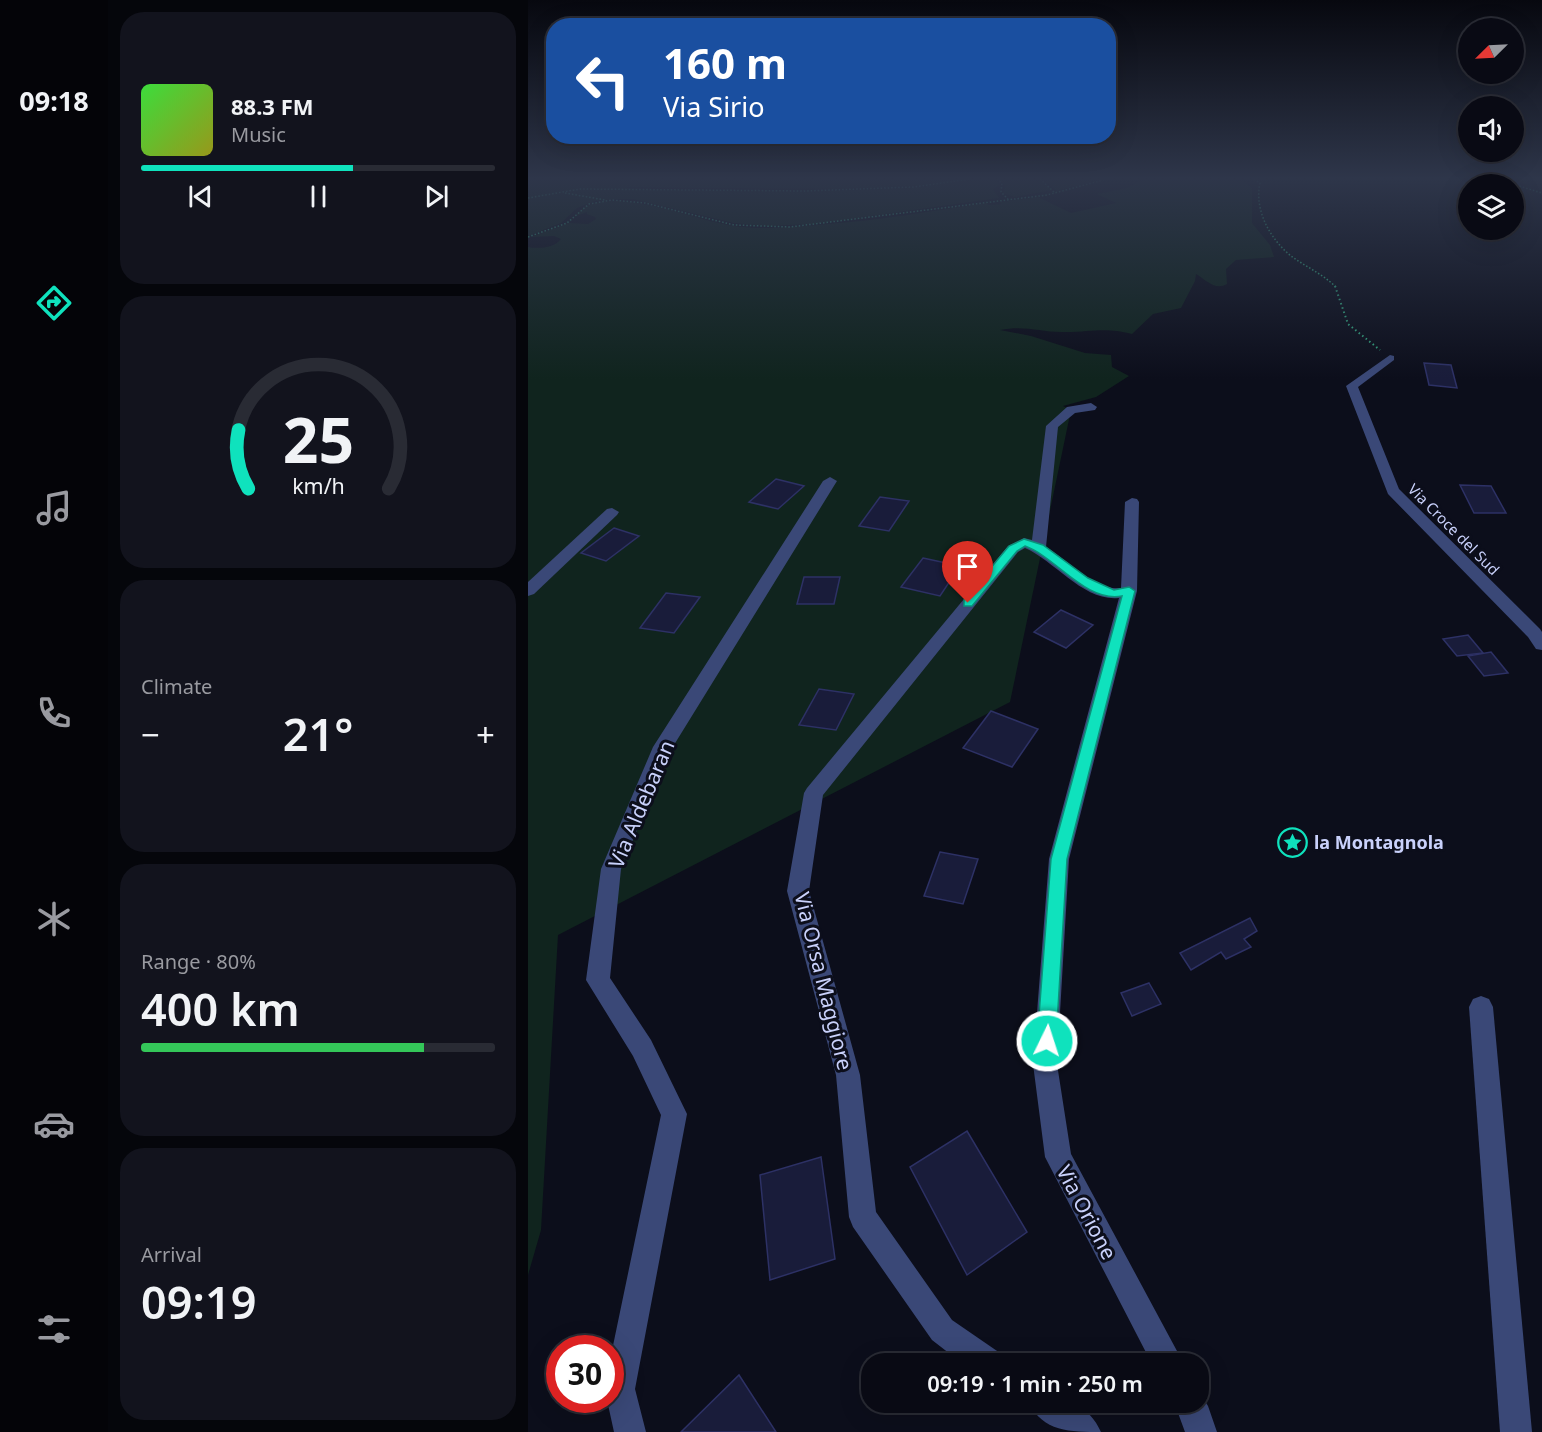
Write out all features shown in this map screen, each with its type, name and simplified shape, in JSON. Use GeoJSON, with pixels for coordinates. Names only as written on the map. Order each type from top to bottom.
{"type":"FeatureCollection","features":[{"type":"Feature","properties":{"kind":"street","name":"Via Croce del Sud"},"geometry":{"type":"LineString","coordinates":[[1390,358],[1352,386],[1393,491],[1534,633],[1542,645]]}},
{"type":"Feature","properties":{"kind":"street"},"geometry":{"type":"LineString","coordinates":[[1091,407],[1071,410],[1052,426],[1039,547],[1084,581],[1112,594],[1129,591]]}},
{"type":"Feature","properties":{"kind":"street","name":"Via Aldebaran"},"geometry":{"type":"LineString","coordinates":[[630,1432],[620,1389],[674,1114],[642,1048],[598,980],[611,869],[660,752],[830,481]]}},
{"type":"Feature","properties":{"kind":"street","name":"Via Orione"},"geometry":{"type":"LineString","coordinates":[[1132,502],[1129,591],[1059,859],[1045,1064],[1058,1157],[1162,1353]]}},
{"type":"Feature","properties":{"kind":"street"},"geometry":{"type":"LineString","coordinates":[[528,591],[612,512]]}},
{"type":"Feature","properties":{"kind":"street","name":"Via Orsa Maggiore"},"geometry":{"type":"LineString","coordinates":[[974,1353],[942,1330],[863,1217],[848,1075],[798,891],[814,793],[1013,549],[1024,542],[1039,547]]}},
{"type":"Feature","properties":{"kind":"street"},"geometry":{"type":"LineString","coordinates":[[1481,1007],[1516,1432]]}},
{"type":"Feature","properties":{"kind":"street"},"geometry":{"type":"LineString","coordinates":[[1059,1413],[1085,1432]]}},
{"type":"Feature","properties":{"kind":"street"},"geometry":{"type":"LineString","coordinates":[[1195,1413],[1201,1432]]}},
{"type":"Feature","properties":{"kind":"path"},"geometry":{"type":"LineString","coordinates":[[1282,246],[1290,255],[1326,277],[1337,288],[1348,324],[1390,358]]}},
{"type":"Feature","properties":{"kind":"green space"},"geometry":{"type":"Polygon","coordinates":[[[1270,246],[1274,257],[1236,260],[1226,269],[1227,284],[1223,286],[1211,284],[1196,274],[1195,281],[1181,308],[1153,314],[1132,334],[1106,330],[1057,332],[1018,328],[1000,330],[1031,336],[1085,353],[1111,355],[1112,367],[1129,376],[1096,397],[1063,406],[1071,410],[1010,702],[558,935],[541,1230],[528,1275],[528,247],[1270,246]]]}},
{"type":"Feature","properties":{"kind":"building"},"geometry":{"type":"Polygon","coordinates":[[[1424,363],[1451,365],[1457,388],[1429,385],[1424,363]]]}},
{"type":"Feature","properties":{"kind":"building"},"geometry":{"type":"Polygon","coordinates":[[[776,479],[804,486],[778,509],[749,502],[776,479]]]}},
{"type":"Feature","properties":{"kind":"building"},"geometry":{"type":"Polygon","coordinates":[[[1460,485],[1491,486],[1506,513],[1474,513],[1460,485]]]}},
{"type":"Feature","properties":{"kind":"building"},"geometry":{"type":"Polygon","coordinates":[[[880,497],[909,501],[889,531],[859,526],[880,497]]]}},
{"type":"Feature","properties":{"kind":"building"},"geometry":{"type":"Polygon","coordinates":[[[614,528],[639,536],[606,561],[581,553],[614,528]]]}},
{"type":"Feature","properties":{"kind":"building"},"geometry":{"type":"Polygon","coordinates":[[[923,558],[960,566],[940,596],[901,587],[923,558]]]}},
{"type":"Feature","properties":{"kind":"building"},"geometry":{"type":"Polygon","coordinates":[[[804,577],[840,577],[834,604],[797,604],[804,577]]]}},
{"type":"Feature","properties":{"kind":"building"},"geometry":{"type":"Polygon","coordinates":[[[666,593],[700,597],[674,633],[640,628],[666,593]]]}},
{"type":"Feature","properties":{"kind":"building"},"geometry":{"type":"Polygon","coordinates":[[[1061,610],[1093,625],[1066,648],[1034,632],[1061,610]]]}},
{"type":"Feature","properties":{"kind":"building"},"geometry":{"type":"Polygon","coordinates":[[[1468,635],[1483,653],[1457,656],[1443,639],[1468,635]]]}},
{"type":"Feature","properties":{"kind":"building"},"geometry":{"type":"Polygon","coordinates":[[[1491,652],[1508,673],[1484,676],[1468,656],[1491,652]]]}},
{"type":"Feature","properties":{"kind":"building"},"geometry":{"type":"Polygon","coordinates":[[[819,689],[854,694],[836,730],[799,725],[819,689]]]}},
{"type":"Feature","properties":{"kind":"building"},"geometry":{"type":"Polygon","coordinates":[[[991,711],[1038,729],[1012,767],[963,748],[991,711]]]}},
{"type":"Feature","properties":{"kind":"building"},"geometry":{"type":"Polygon","coordinates":[[[940,852],[978,859],[963,904],[924,896],[940,852]]]}},
{"type":"Feature","properties":{"kind":"building"},"geometry":{"type":"Polygon","coordinates":[[[1250,918],[1257,931],[1244,939],[1251,947],[1226,959],[1221,952],[1191,970],[1180,953],[1250,918]]]}},
{"type":"Feature","properties":{"kind":"building"},"geometry":{"type":"Polygon","coordinates":[[[1149,983],[1161,1004],[1132,1016],[1121,993],[1149,983]]]}},
{"type":"Feature","properties":{"kind":"building"},"geometry":{"type":"Polygon","coordinates":[[[967,1131],[1027,1232],[967,1275],[910,1167],[967,1131]]]}},
{"type":"Feature","properties":{"kind":"building"},"geometry":{"type":"Polygon","coordinates":[[[821,1157],[835,1259],[770,1280],[760,1175],[821,1157]]]}},
{"type":"Feature","properties":{"kind":"building"},"geometry":{"type":"Polygon","coordinates":[[[739,1375],[776,1432],[681,1432],[739,1375]]]}},
{"type":"Feature","properties":{"kind":"place","name":"la Montagnola"},"geometry":{"type":"Point","coordinates":[1293,842]}},
{"type":"Feature","properties":{"kind":"route"},"geometry":{"type":"LineString","coordinates":[[968,603],[1013,549],[1024,542],[1039,547],[1084,581],[1112,594],[1129,591],[1059,859],[1047,1041]]}}]}
